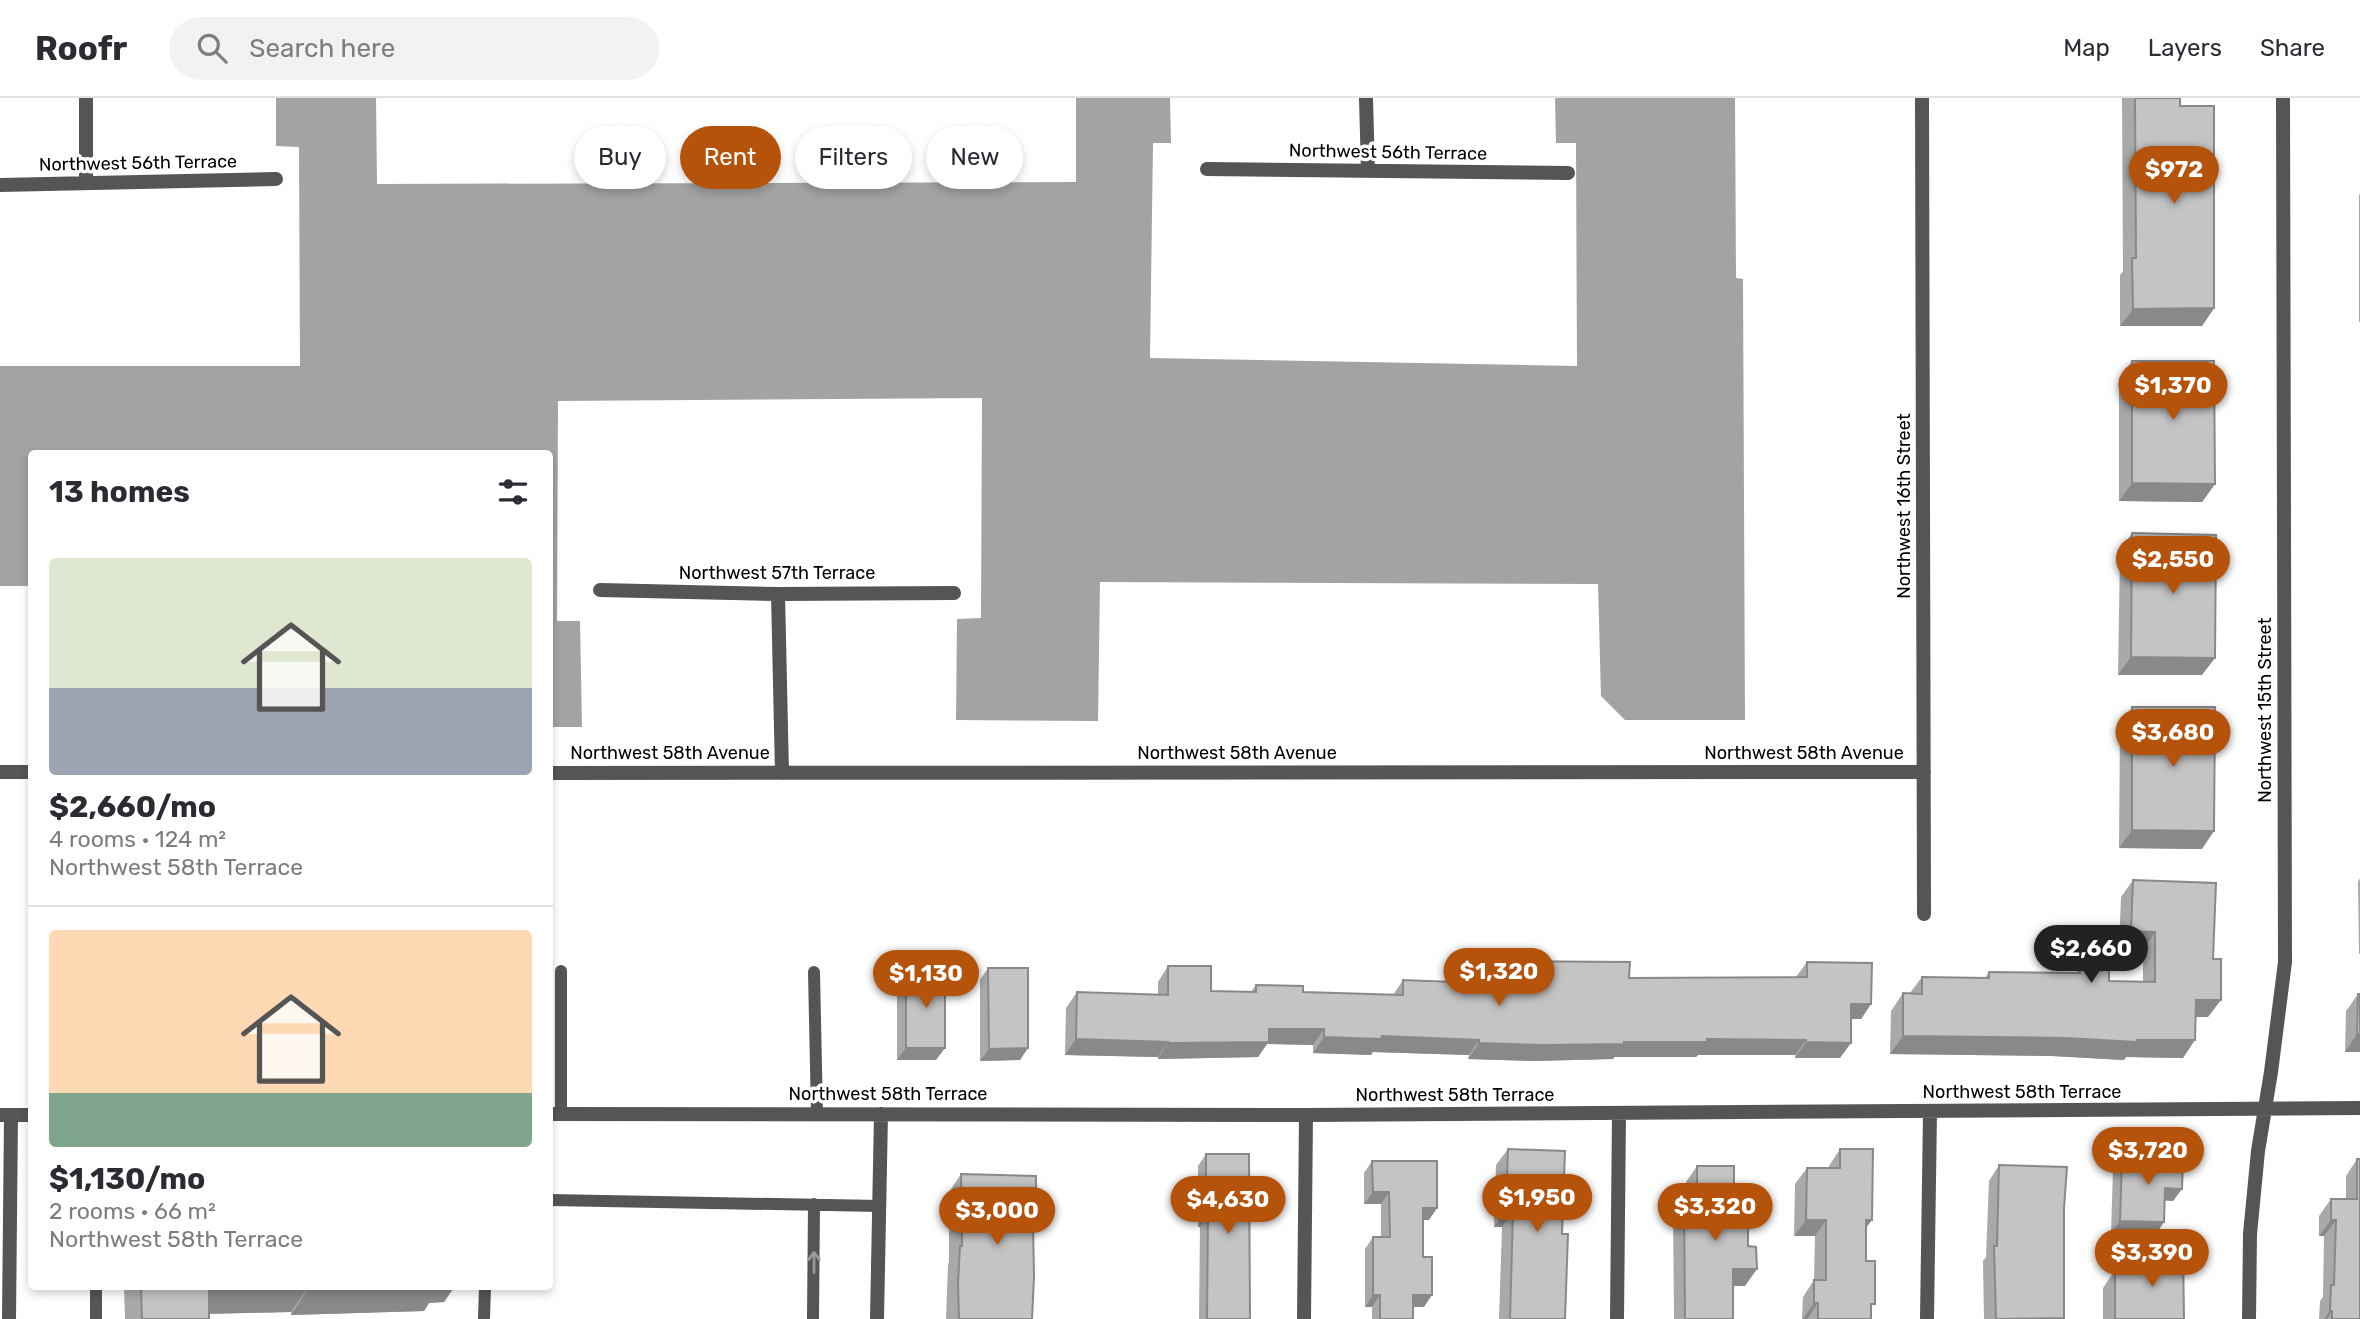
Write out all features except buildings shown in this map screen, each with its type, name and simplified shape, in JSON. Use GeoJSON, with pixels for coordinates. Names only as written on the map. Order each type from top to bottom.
{"type":"FeatureCollection","features":[{"type":"Feature","properties":{"kind":"street"},"geometry":{"type":"LineString","coordinates":[[86,98],[86,183]]}},
{"type":"Feature","properties":{"kind":"street"},"geometry":{"type":"LineString","coordinates":[[1366,98],[1368,171]]}},
{"type":"Feature","properties":{"kind":"street","name":"Northwest 16th Street"},"geometry":{"type":"LineString","coordinates":[[1922,98],[1924,914]]}},
{"type":"Feature","properties":{"kind":"street","name":"Northwest 15th Street"},"geometry":{"type":"LineString","coordinates":[[2249,1319],[2250,1234],[2258,1152],[2285,962],[2283,98]]}},
{"type":"Feature","properties":{"kind":"street","name":"Northwest 56th Terrace"},"geometry":{"type":"LineString","coordinates":[[1207,169],[1568,173]]}},
{"type":"Feature","properties":{"kind":"street","name":"Northwest 56th Terrace"},"geometry":{"type":"LineString","coordinates":[[0,184],[276,179]]}},
{"type":"Feature","properties":{"kind":"street","name":"Northwest 57th Terrace"},"geometry":{"type":"LineString","coordinates":[[600,590],[778,594],[954,593]]}},
{"type":"Feature","properties":{"kind":"street"},"geometry":{"type":"LineString","coordinates":[[778,594],[782,773]]}},
{"type":"Feature","properties":{"kind":"street"},"geometry":{"type":"LineString","coordinates":[[0,772],[28,772]]}},
{"type":"Feature","properties":{"kind":"street","name":"Northwest 58th Avenue"},"geometry":{"type":"LineString","coordinates":[[553,773],[1924,772]]}},
{"type":"Feature","properties":{"kind":"street","name":"Northwest 58th Terrace"},"geometry":{"type":"LineString","coordinates":[[555,1114],[1306,1115],[2360,1108]]}},
{"type":"Feature","properties":{"kind":"street"},"geometry":{"type":"LineString","coordinates":[[1927,1319],[1930,1112]]}},
{"type":"Feature","properties":{"kind":"street"},"geometry":{"type":"LineString","coordinates":[[1617,1319],[1619,1113]]}},
{"type":"Feature","properties":{"kind":"street"},"geometry":{"type":"LineString","coordinates":[[877,1319],[881,1114]]}},
{"type":"Feature","properties":{"kind":"street"},"geometry":{"type":"LineString","coordinates":[[9,1319],[5,1115],[28,1115]]}},
{"type":"Feature","properties":{"kind":"street"},"geometry":{"type":"LineString","coordinates":[[1304,1319],[1306,1115]]}},
{"type":"Feature","properties":{"kind":"lane"},"geometry":{"type":"LineString","coordinates":[[555,1114],[561,971]]}},
{"type":"Feature","properties":{"kind":"lane"},"geometry":{"type":"LineString","coordinates":[[814,972],[817,1113]]}},
{"type":"Feature","properties":{"kind":"lane"},"geometry":{"type":"LineString","coordinates":[[553,1200],[879,1206]]}},
{"type":"Feature","properties":{"kind":"lane"},"geometry":{"type":"LineString","coordinates":[[813,1319],[814,1204]]}},
{"type":"Feature","properties":{"kind":"lane"},"geometry":{"type":"LineString","coordinates":[[96,1290],[96,1319]]}},
{"type":"Feature","properties":{"kind":"lane"},"geometry":{"type":"LineString","coordinates":[[484,1319],[485,1290]]}},
{"type":"Feature","properties":{"kind":"shaded area"},"geometry":{"type":"Polygon","coordinates":[[[276,98],[376,98],[377,184],[574,183],[574,189],[666,189],[666,183],[680,183],[680,189],[781,189],[781,183],[795,183],[795,189],[912,189],[912,182],[926,182],[926,189],[1023,189],[1023,182],[1076,182],[1076,98],[1170,98],[1171,143],[1153,143],[1150,358],[1577,366],[1576,143],[1556,143],[1555,98],[1735,98],[1736,278],[1743,279],[1745,720],[1625,720],[1601,696],[1598,584],[1100,582],[1098,721],[956,720],[957,619],[981,618],[982,398],[558,401],[557,621],[580,621],[582,727],[553,727],[553,450],[28,450],[28,586],[0,586],[0,366],[300,366],[299,147],[276,146],[276,98]]]}}]}
